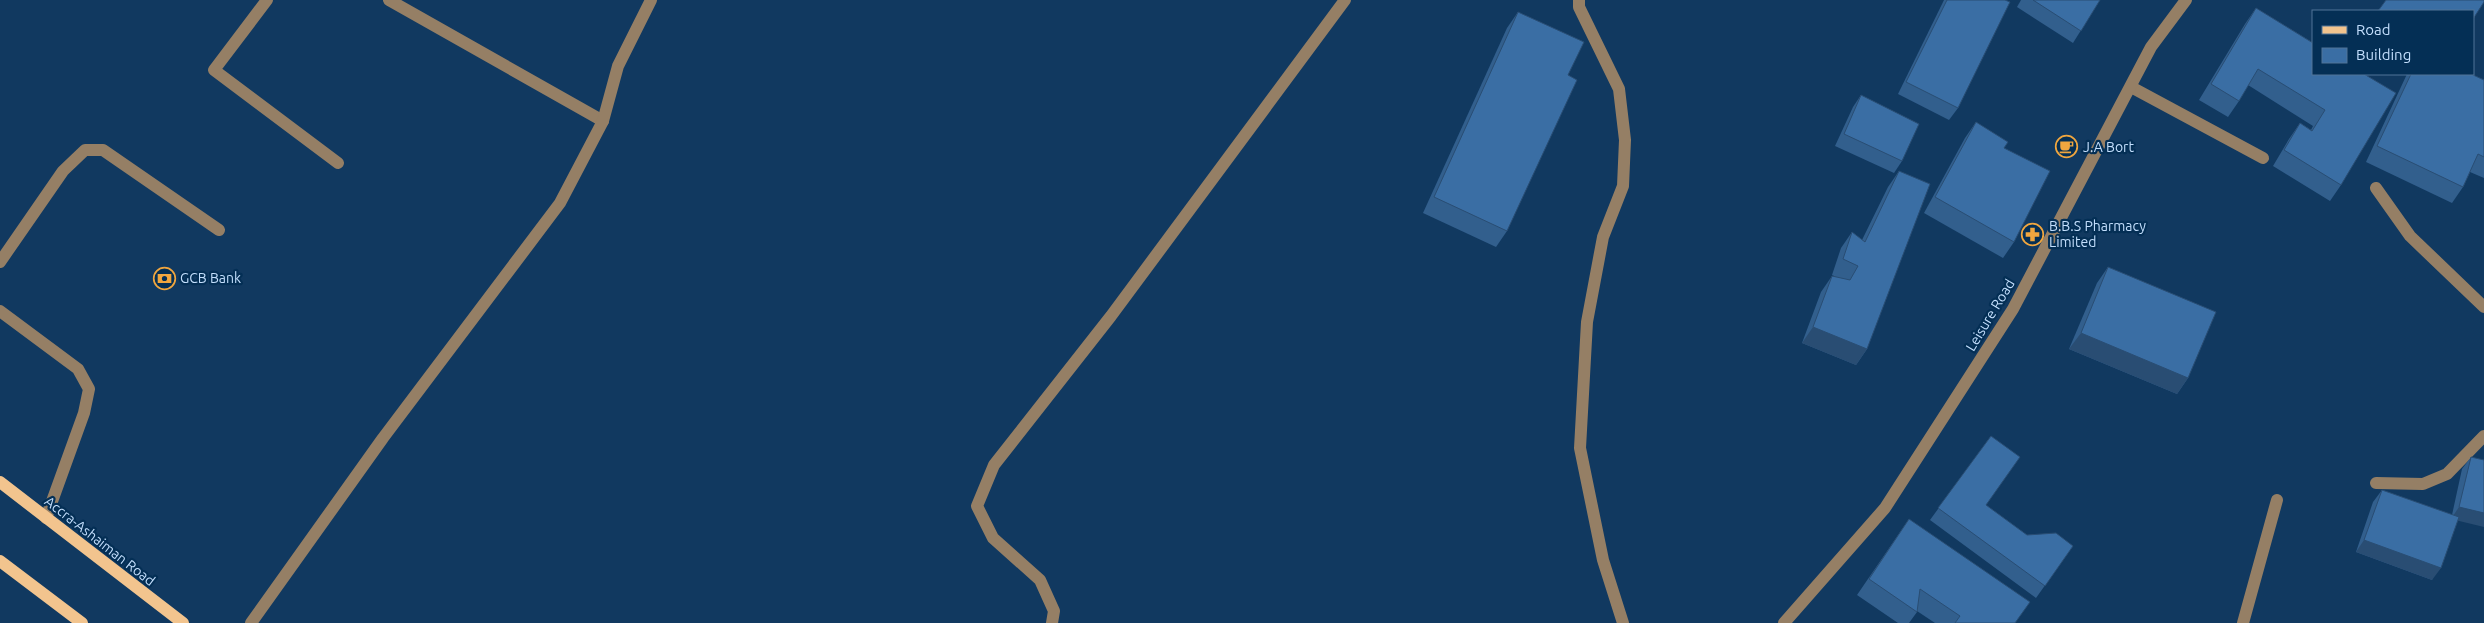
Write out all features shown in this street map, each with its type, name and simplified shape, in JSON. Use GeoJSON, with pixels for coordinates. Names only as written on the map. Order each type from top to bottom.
{"type":"FeatureCollection","features":[{"type":"Feature","properties":{"kind":"main road","name":"Accra-Ashaiman Road"},"geometry":{"type":"LineString","coordinates":[[0,482],[183,623]]}},
{"type":"Feature","properties":{"kind":"main road"},"geometry":{"type":"LineString","coordinates":[[0,561],[82,623]]}},
{"type":"Feature","properties":{"kind":"street"},"geometry":{"type":"LineString","coordinates":[[268,0],[214,70],[338,163]]}},
{"type":"Feature","properties":{"kind":"street"},"geometry":{"type":"LineString","coordinates":[[388,0],[603,121]]}},
{"type":"Feature","properties":{"kind":"street"},"geometry":{"type":"LineString","coordinates":[[251,623],[383,438],[560,203],[603,121],[618,66],[651,0]]}},
{"type":"Feature","properties":{"kind":"street"},"geometry":{"type":"LineString","coordinates":[[1052,623],[1054,611],[1040,580],[993,538],[977,506],[994,465],[1111,316],[1345,0]]}},
{"type":"Feature","properties":{"kind":"street"},"geometry":{"type":"LineString","coordinates":[[1579,0],[1579,7],[1619,89],[1625,140],[1623,186],[1603,237],[1587,322],[1580,448],[1603,560],[1624,623]]}},
{"type":"Feature","properties":{"kind":"street","name":"Leisure Road"},"geometry":{"type":"LineString","coordinates":[[1784,623],[1885,508],[1896,491],[2013,309],[2151,47],[2186,0]]}},
{"type":"Feature","properties":{"kind":"street"},"geometry":{"type":"LineString","coordinates":[[2131,87],[2263,158]]}},
{"type":"Feature","properties":{"kind":"street"},"geometry":{"type":"LineString","coordinates":[[0,262],[63,171],[84,150],[103,150],[219,230]]}},
{"type":"Feature","properties":{"kind":"street"},"geometry":{"type":"LineString","coordinates":[[2376,188],[2410,236],[2484,307]]}},
{"type":"Feature","properties":{"kind":"street"},"geometry":{"type":"LineString","coordinates":[[0,311],[78,369],[89,389],[84,413],[46,518]]}},
{"type":"Feature","properties":{"kind":"street"},"geometry":{"type":"LineString","coordinates":[[2376,483],[2422,484],[2447,474],[2484,436]]}},
{"type":"Feature","properties":{"kind":"street"},"geometry":{"type":"LineString","coordinates":[[2243,623],[2277,500]]}},
{"type":"Feature","properties":{"kind":"building"},"geometry":{"type":"Polygon","coordinates":[[[1947,0],[2005,0],[2010,2],[1958,108],[1906,82],[1947,0]]]}},
{"type":"Feature","properties":{"kind":"building"},"geometry":{"type":"Polygon","coordinates":[[[2033,0],[2100,0],[2081,31],[2033,0]]]}},
{"type":"Feature","properties":{"kind":"building"},"geometry":{"type":"Polygon","coordinates":[[[2386,0],[2484,0],[2474,17],[2474,10],[2379,10],[2386,0]]]}},
{"type":"Feature","properties":{"kind":"building"},"geometry":{"type":"Polygon","coordinates":[[[2256,8],[2312,42],[2312,75],[2366,75],[2396,93],[2341,185],[2284,150],[2300,123],[2312,131],[2325,110],[2258,69],[2239,101],[2211,84],[2256,8]]]}},
{"type":"Feature","properties":{"kind":"building"},"geometry":{"type":"Polygon","coordinates":[[[1518,12],[1584,42],[1568,75],[1577,80],[1507,231],[1434,197],[1518,12]]]}},
{"type":"Feature","properties":{"kind":"building"},"geometry":{"type":"Polygon","coordinates":[[[2411,75],[2473,75],[2484,80],[2484,157],[2478,154],[2463,187],[2377,146],[2411,75]]]}},
{"type":"Feature","properties":{"kind":"building"},"geometry":{"type":"Polygon","coordinates":[[[1861,95],[1919,124],[1902,161],[1844,134],[1861,95]]]}},
{"type":"Feature","properties":{"kind":"building"},"geometry":{"type":"Polygon","coordinates":[[[1976,122],[2008,142],[2004,148],[2050,171],[2014,242],[1935,197],[1976,122]]]}},
{"type":"Feature","properties":{"kind":"building"},"geometry":{"type":"Polygon","coordinates":[[[1899,171],[1930,184],[1867,349],[1813,327],[1832,276],[1850,280],[1858,266],[1843,259],[1852,232],[1865,242],[1899,171]]]}},
{"type":"Feature","properties":{"kind":"building"},"geometry":{"type":"Polygon","coordinates":[[[2108,267],[2216,312],[2188,378],[2081,333],[2108,267]]]}},
{"type":"Feature","properties":{"kind":"building"},"geometry":{"type":"Polygon","coordinates":[[[1991,436],[2020,457],[1986,505],[2027,535],[2056,533],[2073,546],[2045,586],[1938,508],[1991,436]]]}},
{"type":"Feature","properties":{"kind":"building"},"geometry":{"type":"Polygon","coordinates":[[[2471,457],[2484,460],[2484,513],[2459,507],[2471,457]]]}},
{"type":"Feature","properties":{"kind":"building"},"geometry":{"type":"Polygon","coordinates":[[[2382,490],[2459,517],[2441,568],[2364,540],[2382,490]]]}},
{"type":"Feature","properties":{"kind":"building"},"geometry":{"type":"Polygon","coordinates":[[[1909,519],[2030,602],[2015,623],[1955,623],[1960,616],[1920,589],[1917,612],[1869,579],[1909,519]]]}},
{"type":"Feature","properties":{"kind":"place","name":"J.A Bort"},"geometry":{"type":"Point","coordinates":[2067,147]}},
{"type":"Feature","properties":{"kind":"place","name":"B.B.S Pharmacy Limited"},"geometry":{"type":"Point","coordinates":[2033,234]}},
{"type":"Feature","properties":{"kind":"place","name":"GCB Bank"},"geometry":{"type":"Point","coordinates":[164,278]}}]}
